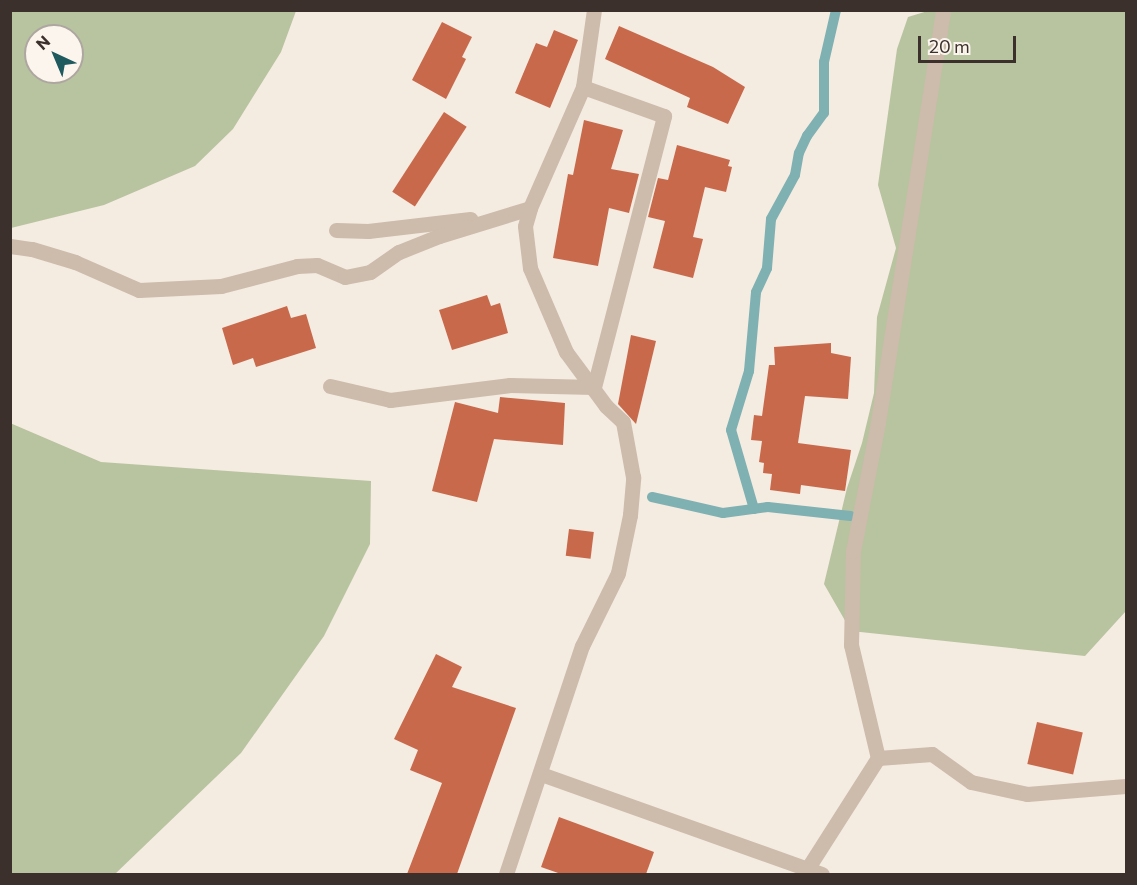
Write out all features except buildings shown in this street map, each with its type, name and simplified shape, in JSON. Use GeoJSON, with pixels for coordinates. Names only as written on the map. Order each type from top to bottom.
{"type":"FeatureCollection","features":[{"type":"Feature","properties":{"kind":"street"},"geometry":{"type":"LineString","coordinates":[[506,874],[582,646],[618,573],[630,515],[633,477],[623,422],[606,406],[566,352],[530,268],[525,226],[530,208],[583,87],[594,10]]}},
{"type":"Feature","properties":{"kind":"street"},"geometry":{"type":"LineString","coordinates":[[541,774],[811,873],[878,758],[851,645],[853,551],[878,422],[943,10]]}},
{"type":"Feature","properties":{"kind":"street"},"geometry":{"type":"LineString","coordinates":[[583,87],[664,116],[594,387]]}},
{"type":"Feature","properties":{"kind":"street"},"geometry":{"type":"LineString","coordinates":[[10,246],[32,249],[75,262],[139,290],[221,286],[297,266],[317,265],[345,277],[369,272],[399,252],[429,240],[530,208]]}},
{"type":"Feature","properties":{"kind":"street"},"geometry":{"type":"LineString","coordinates":[[336,230],[368,231],[509,215]]}},
{"type":"Feature","properties":{"kind":"street"},"geometry":{"type":"LineString","coordinates":[[330,386],[390,400],[510,385],[594,387]]}},
{"type":"Feature","properties":{"kind":"street"},"geometry":{"type":"LineString","coordinates":[[878,758],[932,754],[971,782],[1027,794],[1126,786]]}},
{"type":"Feature","properties":{"kind":"green space"},"geometry":{"type":"Polygon","coordinates":[[[11,10],[296,10],[281,52],[233,129],[195,166],[104,205],[11,228],[11,10]]]}},
{"type":"Feature","properties":{"kind":"green space"},"geometry":{"type":"Polygon","coordinates":[[[931,10],[1126,11],[1126,611],[1085,656],[851,631],[824,584],[847,488],[862,443],[874,393],[877,317],[896,248],[878,185],[897,49],[908,17],[931,10]]]}},
{"type":"Feature","properties":{"kind":"green space"},"geometry":{"type":"Polygon","coordinates":[[[10,423],[101,462],[371,481],[370,544],[324,636],[241,753],[115,874],[11,874],[10,423]]]}},
{"type":"Feature","properties":{"kind":"waterway"},"geometry":{"type":"LineString","coordinates":[[754,509],[731,430],[749,371],[756,292],[767,268],[771,219],[795,175],[799,153],[807,136],[824,113],[824,62],[836,10]]}},
{"type":"Feature","properties":{"kind":"waterway"},"geometry":{"type":"LineString","coordinates":[[652,497],[723,513],[768,507],[851,516]]}}]}
